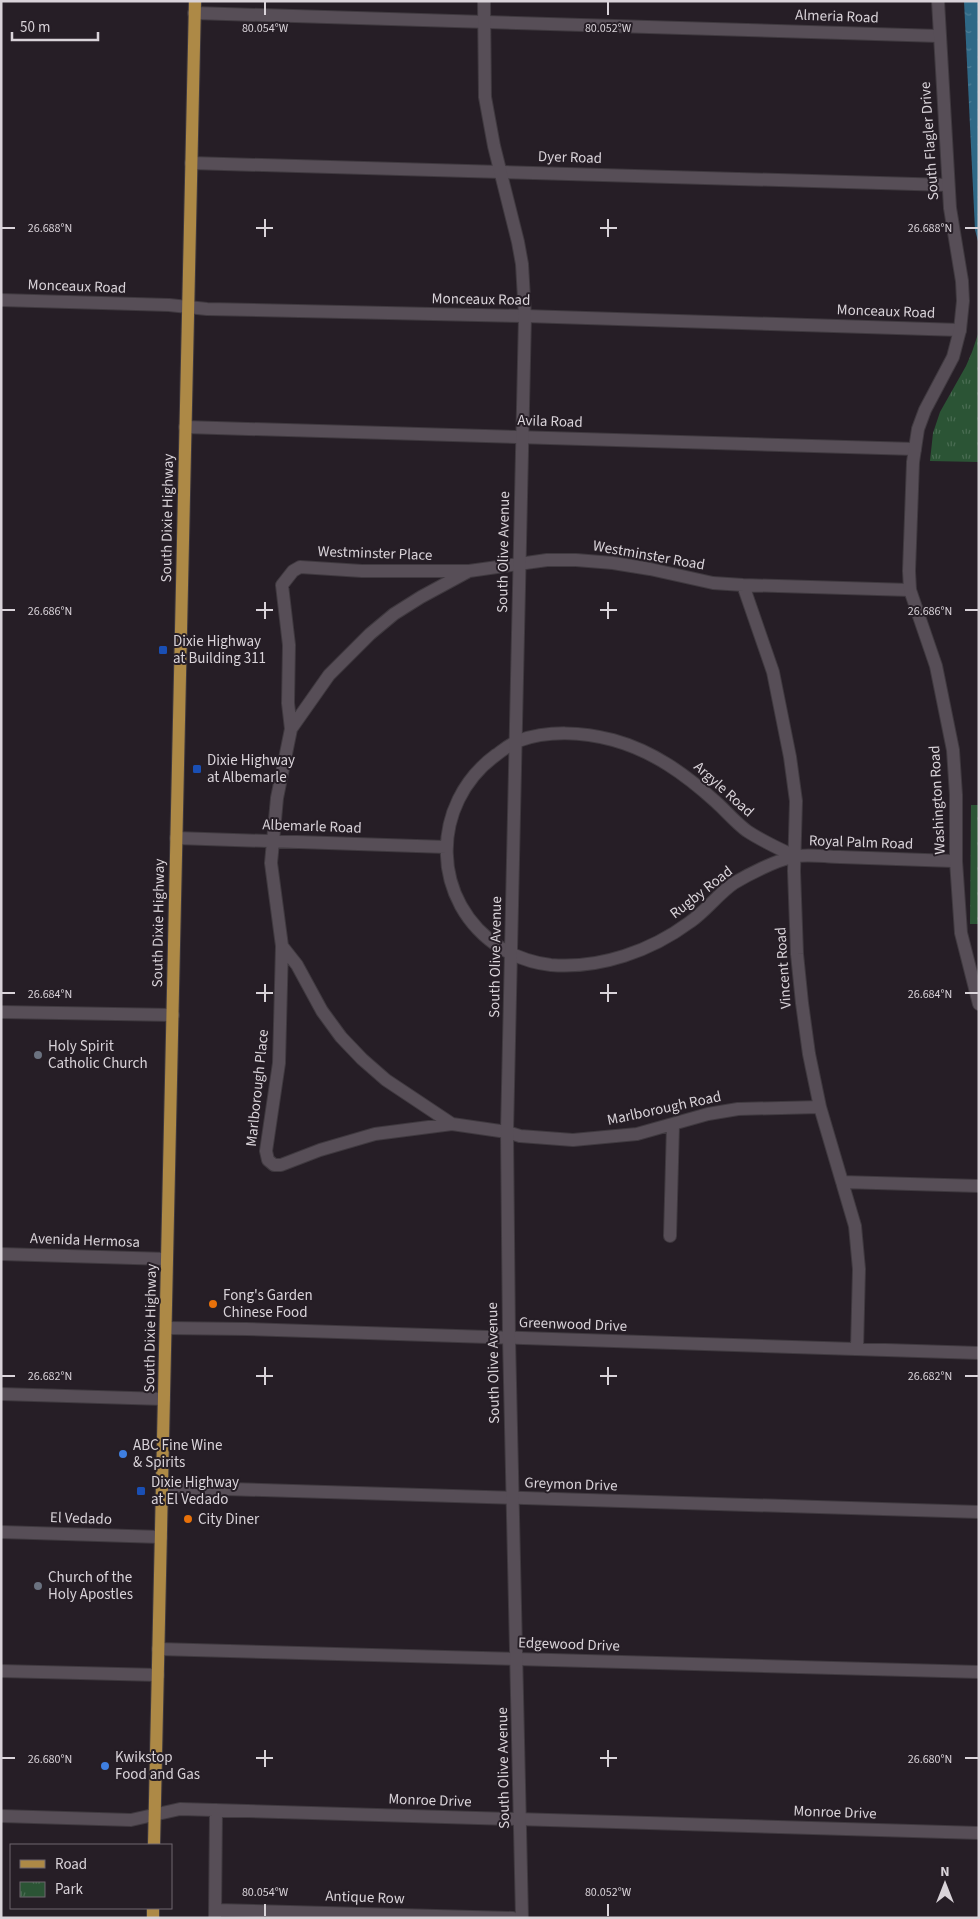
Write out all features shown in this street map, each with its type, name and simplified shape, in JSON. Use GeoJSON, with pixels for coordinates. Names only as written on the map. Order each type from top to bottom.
{"type":"FeatureCollection","features":[{"type":"Feature","properties":{"kind":"main road","name":"South Dixie Highway"},"geometry":{"type":"LineString","coordinates":[[154,1844],[194,7]]}},
{"type":"Feature","properties":{"kind":"street","name":"South Olive Avenue"},"geometry":{"type":"LineString","coordinates":[[484,1],[485,97],[490,128],[518,242],[522,264],[525,316],[507,1132],[509,1338],[522,1918]]}},
{"type":"Feature","properties":{"kind":"street","name":"South Flagler Drive"},"geometry":{"type":"LineString","coordinates":[[915,449],[924,410],[952,357],[960,330],[963,301],[962,281],[948,185],[938,1]]}},
{"type":"Feature","properties":{"kind":"street","name":"Almeria Road"},"geometry":{"type":"LineString","coordinates":[[194,7],[484,21],[939,36]]}},
{"type":"Feature","properties":{"kind":"street","name":"Dyer Road"},"geometry":{"type":"LineString","coordinates":[[191,163],[948,185]]}},
{"type":"Feature","properties":{"kind":"street","name":"Monceaux Road"},"geometry":{"type":"LineString","coordinates":[[1,300],[169,305],[188,308],[525,316],[960,330]]}},
{"type":"Feature","properties":{"kind":"street","name":"Avila Road"},"geometry":{"type":"LineString","coordinates":[[185,427],[915,449]]}},
{"type":"Feature","properties":{"kind":"street","name":"Washington Road"},"geometry":{"type":"LineString","coordinates":[[915,449],[909,572],[910,590],[936,666],[952,750],[956,795],[956,861],[961,933],[979,1004]]}},
{"type":"Feature","properties":{"kind":"street","name":"Westminster Road"},"geometry":{"type":"LineString","coordinates":[[273,842],[277,798],[291,728],[328,675],[370,634],[394,614],[469,571],[548,560],[614,563],[713,583],[910,590]]}},
{"type":"Feature","properties":{"kind":"street","name":"Westminster Place"},"geometry":{"type":"LineString","coordinates":[[291,728],[288,703],[289,645],[282,585],[293,572],[300,567],[362,570],[469,571]]}},
{"type":"Feature","properties":{"kind":"street","name":"Vincent Road"},"geometry":{"type":"LineString","coordinates":[[743,585],[773,672],[782,711],[796,801],[794,856],[797,954],[802,1003],[809,1054],[820,1107],[855,1226],[858,1252],[857,1349]]}},
{"type":"Feature","properties":{"kind":"street","name":"Argyle Road"},"geometry":{"type":"LineString","coordinates":[[516,741],[552,734],[589,734],[639,748],[692,780],[745,830],[794,856]]}},
{"type":"Feature","properties":{"kind":"street","name":"Rugby Road"},"geometry":{"type":"LineString","coordinates":[[516,741],[487,762],[464,789],[450,821],[446,847],[447,865],[451,882],[457,899],[466,914],[489,940],[511,954],[530,961],[551,965],[593,964],[618,958],[666,938],[691,922],[733,884],[794,856]]}},
{"type":"Feature","properties":{"kind":"street","name":"Albemarle Road"},"geometry":{"type":"LineString","coordinates":[[176,838],[446,847]]}},
{"type":"Feature","properties":{"kind":"street"},"geometry":{"type":"LineString","coordinates":[[273,842],[273,880],[282,946]]}},
{"type":"Feature","properties":{"kind":"street","name":"Royal Palm Road"},"geometry":{"type":"LineString","coordinates":[[794,856],[956,861]]}},
{"type":"Feature","properties":{"kind":"street","name":"Marlborough Place"},"geometry":{"type":"LineString","coordinates":[[282,946],[279,1063],[266,1151],[268,1160],[274,1165],[280,1165],[320,1150],[375,1134],[452,1124]]}},
{"type":"Feature","properties":{"kind":"street","name":"Marlborough Road"},"geometry":{"type":"LineString","coordinates":[[282,946],[296,965],[322,1011],[340,1036],[386,1080],[452,1124],[543,1138],[573,1140],[637,1134],[708,1114],[738,1109],[820,1107]]}},
{"type":"Feature","properties":{"kind":"street"},"geometry":{"type":"LineString","coordinates":[[1,1012],[173,1015]]}},
{"type":"Feature","properties":{"kind":"street"},"geometry":{"type":"LineString","coordinates":[[670,1236],[673,1125]]}},
{"type":"Feature","properties":{"kind":"street"},"geometry":{"type":"LineString","coordinates":[[842,1182],[979,1186]]}},
{"type":"Feature","properties":{"kind":"street","name":"Avenida Hermosa"},"geometry":{"type":"LineString","coordinates":[[1,1254],[167,1259]]}},
{"type":"Feature","properties":{"kind":"street","name":"Greenwood Drive"},"geometry":{"type":"LineString","coordinates":[[166,1328],[979,1353]]}},
{"type":"Feature","properties":{"kind":"street"},"geometry":{"type":"LineString","coordinates":[[1,1394],[164,1399]]}},
{"type":"Feature","properties":{"kind":"street","name":"Greymon Drive"},"geometry":{"type":"LineString","coordinates":[[162,1487],[979,1512]]}},
{"type":"Feature","properties":{"kind":"street","name":"El Vedado"},"geometry":{"type":"LineString","coordinates":[[1,1532],[161,1537]]}},
{"type":"Feature","properties":{"kind":"street","name":"Edgewood Drive"},"geometry":{"type":"LineString","coordinates":[[158,1649],[979,1672]]}},
{"type":"Feature","properties":{"kind":"street"},"geometry":{"type":"LineString","coordinates":[[1,1671],[158,1675]]}},
{"type":"Feature","properties":{"kind":"street","name":"Monroe Drive"},"geometry":{"type":"LineString","coordinates":[[1,1816],[131,1820],[180,1810],[216,1810],[979,1833]]}},
{"type":"Feature","properties":{"kind":"street"},"geometry":{"type":"LineString","coordinates":[[215,1914],[216,1810]]}},
{"type":"Feature","properties":{"kind":"street","name":"Antique Row"},"geometry":{"type":"LineString","coordinates":[[215,1914],[513,1918]]}},
{"type":"Feature","properties":{"kind":"green space"},"geometry":{"type":"Polygon","coordinates":[[[979,331],[979,462],[930,461],[933,433],[940,412],[966,366],[979,331]]]}},
{"type":"Feature","properties":{"kind":"green space"},"geometry":{"type":"Polygon","coordinates":[[[971,805],[979,805],[979,924],[970,924],[971,805]]]}},
{"type":"Feature","properties":{"kind":"water"},"geometry":{"type":"Polygon","coordinates":[[[964,1],[979,1],[979,245],[975,230],[964,1]]]}},
{"type":"Feature","properties":{"kind":"place","name":"Dixie Highway at Building 311"},"geometry":{"type":"Point","coordinates":[163,650]}},
{"type":"Feature","properties":{"kind":"place","name":"Dixie Highway at Albemarle"},"geometry":{"type":"Point","coordinates":[197,769]}},
{"type":"Feature","properties":{"kind":"place","name":"Holy Spirit Catholic Church"},"geometry":{"type":"Point","coordinates":[38,1055]}},
{"type":"Feature","properties":{"kind":"place","name":"Fong's Garden Chinese Food"},"geometry":{"type":"Point","coordinates":[213,1304]}},
{"type":"Feature","properties":{"kind":"place","name":"ABC Fine Wine & Spirits"},"geometry":{"type":"Point","coordinates":[123,1454]}},
{"type":"Feature","properties":{"kind":"place","name":"Dixie Highway at El Vedado"},"geometry":{"type":"Point","coordinates":[141,1491]}},
{"type":"Feature","properties":{"kind":"place","name":"City Diner"},"geometry":{"type":"Point","coordinates":[188,1519]}},
{"type":"Feature","properties":{"kind":"place","name":"Church of the Holy Apostles"},"geometry":{"type":"Point","coordinates":[38,1586]}},
{"type":"Feature","properties":{"kind":"place","name":"Kwikstop Food and Gas"},"geometry":{"type":"Point","coordinates":[105,1766]}}]}
